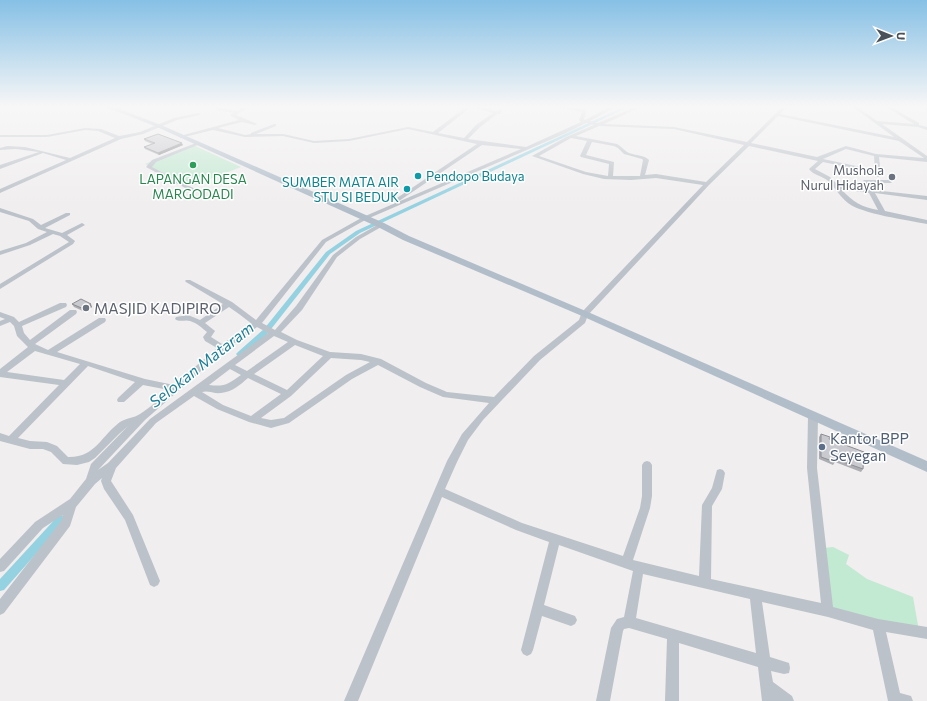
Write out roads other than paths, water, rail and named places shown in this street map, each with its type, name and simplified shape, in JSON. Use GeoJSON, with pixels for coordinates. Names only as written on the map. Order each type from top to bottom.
{"type":"FeatureCollection","features":[{"type":"Feature","properties":{"kind":"main road"},"geometry":{"type":"LineString","coordinates":[[188,140],[380,224],[406,238],[585,314],[927,467]]}},
{"type":"Feature","properties":{"kind":"street"},"geometry":{"type":"LineString","coordinates":[[14,147],[29,140]]}},
{"type":"Feature","properties":{"kind":"street"},"geometry":{"type":"LineString","coordinates":[[0,191],[115,140]]}},
{"type":"Feature","properties":{"kind":"street"},"geometry":{"type":"LineString","coordinates":[[304,140],[314,142],[347,140]]}},
{"type":"Feature","properties":{"kind":"street"},"geometry":{"type":"LineString","coordinates":[[465,140],[526,148]]}},
{"type":"Feature","properties":{"kind":"street"},"geometry":{"type":"LineString","coordinates":[[382,210],[545,140]]}},
{"type":"Feature","properties":{"kind":"street"},"geometry":{"type":"LineString","coordinates":[[567,140],[535,156],[585,173],[610,178],[666,177],[707,184]]}},
{"type":"Feature","properties":{"kind":"street"},"geometry":{"type":"LineString","coordinates":[[610,178],[612,163],[583,156],[590,140],[615,145],[620,147],[626,153],[644,158],[646,160],[642,177]]}},
{"type":"Feature","properties":{"kind":"street"},"geometry":{"type":"LineString","coordinates":[[727,140],[878,173],[876,156]]}},
{"type":"Feature","properties":{"kind":"street"},"geometry":{"type":"LineString","coordinates":[[351,701],[458,448],[469,432],[537,358],[582,321],[585,314],[707,184],[752,140]]}},
{"type":"Feature","properties":{"kind":"street"},"geometry":{"type":"LineString","coordinates":[[901,140],[927,159]]}},
{"type":"Feature","properties":{"kind":"street"},"geometry":{"type":"LineString","coordinates":[[90,482],[94,467],[142,418],[222,348],[260,326],[324,241],[382,210],[481,143]]}},
{"type":"Feature","properties":{"kind":"street"},"geometry":{"type":"LineString","coordinates":[[193,190],[149,167],[154,161],[198,144]]}},
{"type":"Feature","properties":{"kind":"street"},"geometry":{"type":"LineString","coordinates":[[0,149],[8,146],[44,152],[71,160]]}},
{"type":"Feature","properties":{"kind":"street"},"geometry":{"type":"LineString","coordinates":[[927,159],[876,156],[849,147],[842,147],[820,160],[812,169],[813,171],[828,178],[856,206],[883,214],[927,222]]}},
{"type":"Feature","properties":{"kind":"street"},"geometry":{"type":"LineString","coordinates":[[0,167],[44,152]]}},
{"type":"Feature","properties":{"kind":"street"},"geometry":{"type":"LineString","coordinates":[[864,169],[866,181],[883,214]]}},
{"type":"Feature","properties":{"kind":"street"},"geometry":{"type":"LineString","coordinates":[[866,181],[889,182]]}},
{"type":"Feature","properties":{"kind":"street"},"geometry":{"type":"LineString","coordinates":[[0,185],[6,188]]}},
{"type":"Feature","properties":{"kind":"street"},"geometry":{"type":"LineString","coordinates":[[837,187],[927,198]]}},
{"type":"Feature","properties":{"kind":"street"},"geometry":{"type":"LineString","coordinates":[[0,210],[31,220],[40,228],[62,235],[72,241],[0,287]]}},
{"type":"Feature","properties":{"kind":"street"},"geometry":{"type":"LineString","coordinates":[[40,228],[68,214]]}},
{"type":"Feature","properties":{"kind":"street"},"geometry":{"type":"LineString","coordinates":[[0,567],[39,526],[73,503],[90,482],[111,466],[153,421],[230,366],[274,332],[299,308],[335,256],[358,238],[380,224]]}},
{"type":"Feature","properties":{"kind":"street"},"geometry":{"type":"LineString","coordinates":[[62,235],[82,225]]}},
{"type":"Feature","properties":{"kind":"street"},"geometry":{"type":"LineString","coordinates":[[0,253],[28,244],[52,232]]}},
{"type":"Feature","properties":{"kind":"street"},"geometry":{"type":"LineString","coordinates":[[188,280],[229,304],[260,326],[294,342],[329,355],[361,357],[378,361],[423,385],[446,395],[496,401]]}},
{"type":"Feature","properties":{"kind":"street"},"geometry":{"type":"LineString","coordinates":[[200,323],[229,304]]}},
{"type":"Feature","properties":{"kind":"street"},"geometry":{"type":"LineString","coordinates":[[18,325],[63,305]]}},
{"type":"Feature","properties":{"kind":"street"},"geometry":{"type":"LineString","coordinates":[[0,374],[31,346],[73,312]]}},
{"type":"Feature","properties":{"kind":"street"},"geometry":{"type":"LineString","coordinates":[[0,314],[11,319],[18,325],[20,334],[31,346],[49,353],[86,362],[142,380],[175,388]]}},
{"type":"Feature","properties":{"kind":"street"},"geometry":{"type":"LineString","coordinates":[[179,319],[186,317],[200,323],[211,331],[207,337],[208,339],[222,348]]}},
{"type":"Feature","properties":{"kind":"street"},"geometry":{"type":"LineString","coordinates":[[0,324],[11,319]]}},
{"type":"Feature","properties":{"kind":"street"},"geometry":{"type":"LineString","coordinates":[[49,353],[102,320]]}},
{"type":"Feature","properties":{"kind":"street"},"geometry":{"type":"LineString","coordinates":[[194,392],[204,388],[220,390],[229,388],[294,342]]}},
{"type":"Feature","properties":{"kind":"street"},"geometry":{"type":"LineString","coordinates":[[259,414],[288,394],[329,355]]}},
{"type":"Feature","properties":{"kind":"street"},"geometry":{"type":"LineString","coordinates":[[194,392],[220,407],[259,414],[271,424],[286,421],[349,377],[378,361]]}},
{"type":"Feature","properties":{"kind":"street"},"geometry":{"type":"LineString","coordinates":[[10,440],[68,383],[86,362]]}},
{"type":"Feature","properties":{"kind":"street"},"geometry":{"type":"LineString","coordinates":[[230,366],[288,394]]}},
{"type":"Feature","properties":{"kind":"street"},"geometry":{"type":"LineString","coordinates":[[0,374],[68,383]]}},
{"type":"Feature","properties":{"kind":"street"},"geometry":{"type":"LineString","coordinates":[[120,400],[142,380]]}},
{"type":"Feature","properties":{"kind":"street"},"geometry":{"type":"LineString","coordinates":[[813,417],[812,468],[828,611]]}},
{"type":"Feature","properties":{"kind":"street"},"geometry":{"type":"LineString","coordinates":[[0,437],[30,445],[44,445],[54,449],[66,461],[84,460],[94,454],[124,423],[142,418]]}},
{"type":"Feature","properties":{"kind":"street"},"geometry":{"type":"LineString","coordinates":[[626,563],[638,533],[645,508],[647,496],[647,464]]}},
{"type":"Feature","properties":{"kind":"street"},"geometry":{"type":"LineString","coordinates":[[111,466],[106,481],[129,518],[154,581]]}},
{"type":"Feature","properties":{"kind":"street"},"geometry":{"type":"LineString","coordinates":[[705,582],[707,505],[717,489],[720,473]]}},
{"type":"Feature","properties":{"kind":"street"},"geometry":{"type":"LineString","coordinates":[[440,491],[520,527],[638,567],[828,611],[878,625],[927,633]]}},
{"type":"Feature","properties":{"kind":"street"},"geometry":{"type":"LineString","coordinates":[[0,609],[66,523],[73,503]]}},
{"type":"Feature","properties":{"kind":"street"},"geometry":{"type":"LineString","coordinates":[[527,650],[555,539]]}},
{"type":"Feature","properties":{"kind":"street"},"geometry":{"type":"LineString","coordinates":[[629,622],[638,567]]}},
{"type":"Feature","properties":{"kind":"street"},"geometry":{"type":"LineString","coordinates":[[755,594],[769,701]]}},
{"type":"Feature","properties":{"kind":"street"},"geometry":{"type":"LineString","coordinates":[[538,609],[570,620]]}},
{"type":"Feature","properties":{"kind":"street"},"geometry":{"type":"LineString","coordinates":[[603,701],[617,628],[621,623],[629,622],[784,668]]}},
{"type":"Feature","properties":{"kind":"street"},"geometry":{"type":"LineString","coordinates":[[878,625],[898,700]]}},
{"type":"Feature","properties":{"kind":"street"},"geometry":{"type":"LineString","coordinates":[[672,701],[673,635]]}},
{"type":"Feature","properties":{"kind":"street"},"geometry":{"type":"LineString","coordinates":[[767,686],[787,701]]}},
{"type":"Feature","properties":{"kind":"waterway","name":"Selokan Mataram"},"geometry":{"type":"LineString","coordinates":[[240,354],[266,331],[328,253],[358,232],[557,140]]}},
{"type":"Feature","properties":{"kind":"waterway","name":"Selokan Mataram"},"geometry":{"type":"LineString","coordinates":[[0,586],[61,519]]}},
{"type":"Feature","properties":{"kind":"place","name":"LAPANGAN DESA MARGODADI"},"geometry":{"type":"Point","coordinates":[193,165]}},
{"type":"Feature","properties":{"kind":"place","name":"Pendopo Budaya"},"geometry":{"type":"Point","coordinates":[418,176]}},
{"type":"Feature","properties":{"kind":"place","name":"Mushola Nurul Hidayah"},"geometry":{"type":"Point","coordinates":[892,177]}},
{"type":"Feature","properties":{"kind":"place","name":"SUMBER MATA AIR STU SI BEDUK"},"geometry":{"type":"Point","coordinates":[407,189]}},
{"type":"Feature","properties":{"kind":"place","name":"MASJID KADIPIRO"},"geometry":{"type":"Point","coordinates":[86,308]}},
{"type":"Feature","properties":{"kind":"place","name":"Kantor BPP Seyegan"},"geometry":{"type":"Point","coordinates":[822,447]}}]}
